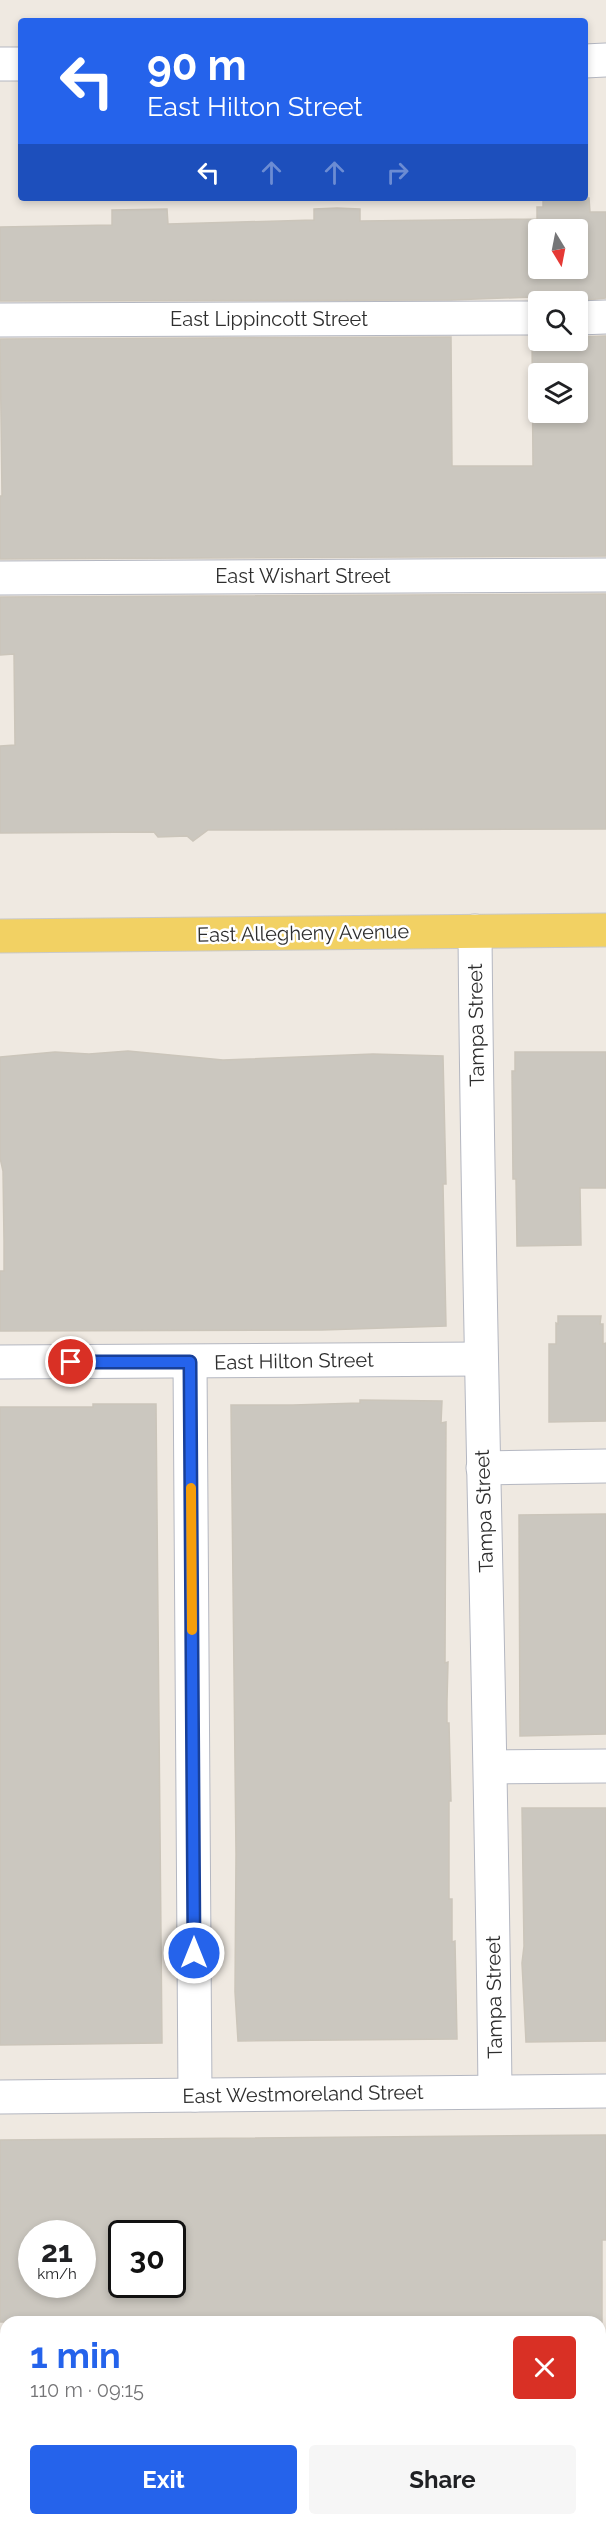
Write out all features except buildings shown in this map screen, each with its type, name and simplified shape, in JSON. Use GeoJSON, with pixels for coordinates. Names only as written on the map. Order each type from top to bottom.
{"type":"FeatureCollection","features":[{"type":"Feature","properties":{"kind":"main road","name":"East Allegheny Avenue"},"geometry":{"type":"LineString","coordinates":[[0,936],[606,930]]}},
{"type":"Feature","properties":{"kind":"street"},"geometry":{"type":"LineString","coordinates":[[588,61],[606,60]]}},
{"type":"Feature","properties":{"kind":"street"},"geometry":{"type":"LineString","coordinates":[[0,64],[18,64]]}},
{"type":"Feature","properties":{"kind":"street"},"geometry":{"type":"LineString","coordinates":[[588,318],[606,317]]}},
{"type":"Feature","properties":{"kind":"street","name":"East Lippincott Street"},"geometry":{"type":"LineString","coordinates":[[0,320],[528,318]]}},
{"type":"Feature","properties":{"kind":"street","name":"East Wishart Street"},"geometry":{"type":"LineString","coordinates":[[0,578],[606,575]]}},
{"type":"Feature","properties":{"kind":"street","name":"Tampa Street"},"geometry":{"type":"LineString","coordinates":[[475,931],[480,1359],[491,1767],[495,2091]]}},
{"type":"Feature","properties":{"kind":"street","name":"East Hilton Street"},"geometry":{"type":"LineString","coordinates":[[0,1362],[480,1359]]}},
{"type":"Feature","properties":{"kind":"street"},"geometry":{"type":"LineString","coordinates":[[190,1362],[195,2095]]}},
{"type":"Feature","properties":{"kind":"street"},"geometry":{"type":"LineString","coordinates":[[483,1468],[606,1466]]}},
{"type":"Feature","properties":{"kind":"street"},"geometry":{"type":"LineString","coordinates":[[491,1767],[606,1766]]}},
{"type":"Feature","properties":{"kind":"street","name":"East Westmoreland Street"},"geometry":{"type":"LineString","coordinates":[[0,2097],[606,2091]]}},
{"type":"Feature","properties":{"kind":"slow traffic"},"geometry":{"type":"LineString","coordinates":[[191,1488],[192,1630]]}},
{"type":"Feature","properties":{"kind":"route"},"geometry":{"type":"LineString","coordinates":[[71,1362],[190,1362],[194,1953]]}}]}
